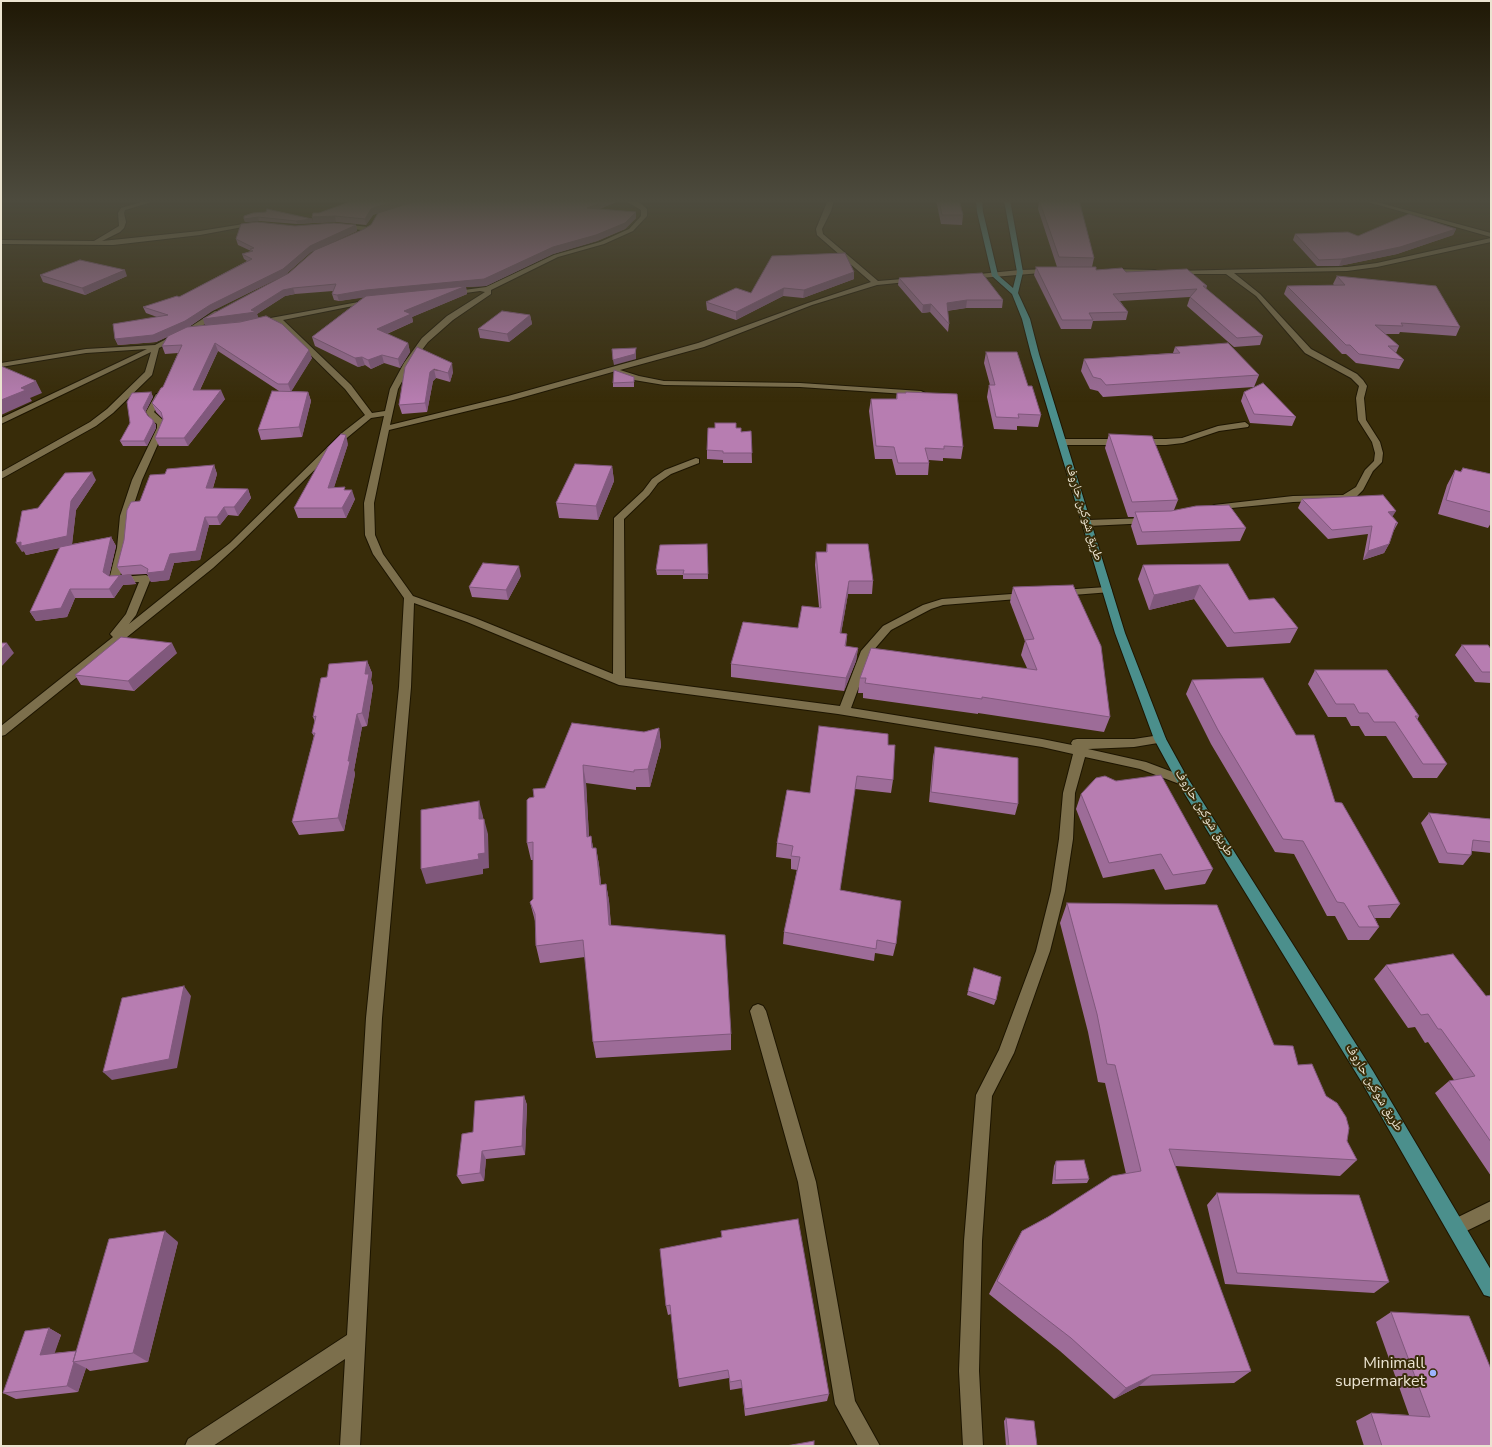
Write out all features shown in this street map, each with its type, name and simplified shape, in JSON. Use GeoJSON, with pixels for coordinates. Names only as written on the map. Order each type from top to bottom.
{"type":"FeatureCollection","features":[{"type":"Feature","properties":{"kind":"main road"},"geometry":{"type":"LineString","coordinates":[[993,268],[995,276]]}},
{"type":"Feature","properties":{"kind":"main road"},"geometry":{"type":"LineString","coordinates":[[1015,293],[1020,272],[1019,268]]}},
{"type":"Feature","properties":{"kind":"main road","name":"طريق شوكين حاروف"},"geometry":{"type":"LineString","coordinates":[[995,276],[1015,293],[1026,319],[1034,354],[1049,396],[1120,633],[1160,739],[1182,780],[1367,1076],[1491,1288]]}},
{"type":"Feature","properties":{"kind":"street"},"geometry":{"type":"LineString","coordinates":[[443,294],[487,289],[532,268]]}},
{"type":"Feature","properties":{"kind":"street"},"geometry":{"type":"LineString","coordinates":[[859,268],[876,283]]}},
{"type":"Feature","properties":{"kind":"street"},"geometry":{"type":"LineString","coordinates":[[1102,271],[1228,272],[1356,268]]}},
{"type":"Feature","properties":{"kind":"street"},"geometry":{"type":"LineString","coordinates":[[964,278],[995,276],[1020,272],[1055,271]]}},
{"type":"Feature","properties":{"kind":"street"},"geometry":{"type":"LineString","coordinates":[[1206,509],[1267,501],[1345,498],[1354,494],[1360,488],[1369,470],[1378,462],[1379,453],[1376,442],[1362,420],[1360,398],[1363,386],[1360,382],[1354,376],[1308,351],[1258,295],[1228,272]]}},
{"type":"Feature","properties":{"kind":"street"},"geometry":{"type":"LineString","coordinates":[[387,428],[510,398],[701,345],[810,304],[876,283],[927,280]]}},
{"type":"Feature","properties":{"kind":"street"},"geometry":{"type":"LineString","coordinates":[[487,289],[489,293],[450,318],[425,340],[408,363],[394,389],[387,428],[370,502],[370,535],[378,554],[409,598],[471,620],[620,681],[844,711],[1082,748],[1142,765],[1182,780]]}},
{"type":"Feature","properties":{"kind":"street"},"geometry":{"type":"LineString","coordinates":[[248,325],[383,298]]}},
{"type":"Feature","properties":{"kind":"street"},"geometry":{"type":"LineString","coordinates":[[1,421],[188,331],[225,309]]}},
{"type":"Feature","properties":{"kind":"street"},"geometry":{"type":"LineString","coordinates":[[278,319],[348,387],[367,411],[369,416]]}},
{"type":"Feature","properties":{"kind":"street"},"geometry":{"type":"LineString","coordinates":[[188,331],[211,330]]}},
{"type":"Feature","properties":{"kind":"street"},"geometry":{"type":"LineString","coordinates":[[1,365],[86,351],[158,346]]}},
{"type":"Feature","properties":{"kind":"street"},"geometry":{"type":"LineString","coordinates":[[1,476],[93,424],[110,411],[149,373],[158,346]]}},
{"type":"Feature","properties":{"kind":"street"},"geometry":{"type":"LineString","coordinates":[[612,369],[637,378],[664,383],[800,385],[921,393]]}},
{"type":"Feature","properties":{"kind":"street"},"geometry":{"type":"LineString","coordinates":[[100,653],[131,615],[146,578],[114,580],[122,548],[125,516],[137,480],[161,428],[160,423],[150,412],[159,396]]}},
{"type":"Feature","properties":{"kind":"street"},"geometry":{"type":"LineString","coordinates":[[1,732],[233,545],[344,435],[369,416],[390,413]]}},
{"type":"Feature","properties":{"kind":"street"},"geometry":{"type":"LineString","coordinates":[[1062,442],[1166,442],[1183,440],[1218,429],[1246,425]]}},
{"type":"Feature","properties":{"kind":"street"},"geometry":{"type":"LineString","coordinates":[[620,681],[619,518],[646,493],[656,481],[668,472],[696,461]]}},
{"type":"Feature","properties":{"kind":"street"},"geometry":{"type":"LineString","coordinates":[[1088,523],[1158,520]]}},
{"type":"Feature","properties":{"kind":"street"},"geometry":{"type":"LineString","coordinates":[[844,711],[867,651],[886,628],[927,607],[942,602],[1107,590]]}},
{"type":"Feature","properties":{"kind":"street"},"geometry":{"type":"LineString","coordinates":[[350,1446],[374,1018],[405,686],[409,598]]}},
{"type":"Feature","properties":{"kind":"street"},"geometry":{"type":"LineString","coordinates":[[1082,748],[1160,739]]}},
{"type":"Feature","properties":{"kind":"street"},"geometry":{"type":"LineString","coordinates":[[973,1446],[969,1371],[972,1241],[984,1095],[1006,1053],[1043,951],[1058,891],[1066,839],[1069,793],[1082,748]]}},
{"type":"Feature","properties":{"kind":"street"},"geometry":{"type":"LineString","coordinates":[[758,1011],[807,1182],[845,1404],[870,1446]]}},
{"type":"Feature","properties":{"kind":"street"},"geometry":{"type":"LineString","coordinates":[[1456,1227],[1491,1210]]}},
{"type":"Feature","properties":{"kind":"street"},"geometry":{"type":"LineString","coordinates":[[195,1446],[356,1340]]}},
{"type":"Feature","properties":{"kind":"building"},"geometry":{"type":"Polygon","coordinates":[[[60,268],[114,268],[125,270],[82,288],[40,275],[60,268]]]}},
{"type":"Feature","properties":{"kind":"building"},"geometry":{"type":"Polygon","coordinates":[[[236,268],[285,268],[210,305],[185,321],[153,335],[115,339],[113,324],[168,315],[143,307],[177,296],[179,297],[236,268]]]}},
{"type":"Feature","properties":{"kind":"building"},"geometry":{"type":"Polygon","coordinates":[[[295,268],[509,268],[484,279],[366,290],[337,295],[332,294],[336,284],[293,288],[283,290],[251,310],[256,312],[203,319],[289,273],[295,268]]]}},
{"type":"Feature","properties":{"kind":"building"},"geometry":{"type":"Polygon","coordinates":[[[765,268],[852,268],[854,272],[804,290],[784,288],[736,312],[706,302],[736,288],[751,293],[765,268]]]}},
{"type":"Feature","properties":{"kind":"building"},"geometry":{"type":"Polygon","coordinates":[[[1036,268],[1096,268],[1096,270],[1122,268],[1126,272],[1187,269],[1207,286],[1203,286],[1263,336],[1237,338],[1190,297],[1197,289],[1113,294],[1128,312],[1089,313],[1093,320],[1062,320],[1036,268]]]}},
{"type":"Feature","properties":{"kind":"building"},"geometry":{"type":"Polygon","coordinates":[[[982,273],[1003,300],[967,300],[947,303],[949,324],[931,304],[923,305],[899,278],[982,273]]]}},
{"type":"Feature","properties":{"kind":"building"},"geometry":{"type":"Polygon","coordinates":[[[1337,276],[1436,286],[1460,327],[1401,323],[1403,326],[1375,325],[1399,346],[1388,346],[1404,360],[1359,354],[1350,345],[1346,345],[1287,286],[1345,285],[1337,276]]]}},
{"type":"Feature","properties":{"kind":"building"},"geometry":{"type":"Polygon","coordinates":[[[466,286],[404,311],[411,314],[377,329],[408,343],[398,359],[382,355],[368,360],[362,357],[355,358],[312,337],[366,296],[466,286]]]}},
{"type":"Feature","properties":{"kind":"building"},"geometry":{"type":"Polygon","coordinates":[[[502,311],[530,315],[507,334],[478,329],[502,311]]]}},
{"type":"Feature","properties":{"kind":"building"},"geometry":{"type":"Polygon","coordinates":[[[266,316],[282,324],[309,350],[288,384],[278,384],[215,343],[193,390],[221,390],[184,438],[155,438],[163,419],[161,412],[152,403],[163,387],[182,345],[162,346],[168,336],[187,327],[240,322],[266,316]]]}},
{"type":"Feature","properties":{"kind":"building"},"geometry":{"type":"Polygon","coordinates":[[[1228,343],[1259,375],[1106,385],[1101,379],[1093,377],[1084,359],[1180,353],[1175,347],[1228,343]]]}},
{"type":"Feature","properties":{"kind":"building"},"geometry":{"type":"Polygon","coordinates":[[[417,347],[452,363],[448,373],[434,369],[430,372],[425,403],[399,405],[405,367],[417,347]]]}},
{"type":"Feature","properties":{"kind":"building"},"geometry":{"type":"Polygon","coordinates":[[[636,348],[635,354],[613,360],[612,349],[636,348]]]}},
{"type":"Feature","properties":{"kind":"building"},"geometry":{"type":"Polygon","coordinates":[[[986,352],[1017,352],[1028,386],[1032,386],[1041,415],[1018,414],[1019,418],[996,417],[989,385],[995,385],[986,352]]]}},
{"type":"Feature","properties":{"kind":"building"},"geometry":{"type":"Polygon","coordinates":[[[1,366],[36,381],[21,388],[26,390],[1,400],[1,366]]]}},
{"type":"Feature","properties":{"kind":"building"},"geometry":{"type":"Polygon","coordinates":[[[614,370],[634,377],[634,382],[613,383],[614,370]]]}},
{"type":"Feature","properties":{"kind":"building"},"geometry":{"type":"Polygon","coordinates":[[[1263,383],[1296,417],[1254,414],[1244,392],[1263,383]]]}},
{"type":"Feature","properties":{"kind":"building"},"geometry":{"type":"Polygon","coordinates":[[[272,391],[308,392],[299,427],[258,430],[272,391]]]}},
{"type":"Feature","properties":{"kind":"building"},"geometry":{"type":"Polygon","coordinates":[[[151,392],[143,408],[148,416],[153,420],[153,423],[144,441],[120,441],[130,423],[127,402],[132,393],[151,392]]]}},
{"type":"Feature","properties":{"kind":"building"},"geometry":{"type":"Polygon","coordinates":[[[897,393],[957,394],[963,447],[944,446],[944,449],[925,448],[929,463],[898,463],[894,447],[876,446],[871,399],[897,399],[897,393]]]}},
{"type":"Feature","properties":{"kind":"building"},"geometry":{"type":"Polygon","coordinates":[[[715,423],[736,423],[736,428],[741,428],[741,432],[751,431],[752,453],[723,453],[723,451],[707,450],[708,428],[715,428],[715,423]]]}},
{"type":"Feature","properties":{"kind":"building"},"geometry":{"type":"Polygon","coordinates":[[[341,434],[346,435],[328,488],[345,487],[344,490],[352,490],[342,508],[294,508],[328,447],[341,434]]]}},
{"type":"Feature","properties":{"kind":"building"},"geometry":{"type":"Polygon","coordinates":[[[1109,434],[1152,436],[1178,500],[1132,502],[1109,434]]]}},
{"type":"Feature","properties":{"kind":"building"},"geometry":{"type":"Polygon","coordinates":[[[575,464],[612,466],[596,506],[556,503],[575,464]]]}},
{"type":"Feature","properties":{"kind":"building"},"geometry":{"type":"Polygon","coordinates":[[[214,465],[206,488],[248,489],[234,507],[224,507],[217,517],[205,517],[196,551],[170,554],[164,571],[147,573],[148,569],[141,565],[117,567],[124,540],[127,510],[131,502],[140,501],[150,475],[165,474],[167,469],[214,465]]]}},
{"type":"Feature","properties":{"kind":"building"},"geometry":{"type":"Polygon","coordinates":[[[1463,468],[1491,474],[1491,512],[1446,500],[1455,470],[1461,472],[1463,468]]]}},
{"type":"Feature","properties":{"kind":"building"},"geometry":{"type":"Polygon","coordinates":[[[92,472],[71,501],[67,536],[21,546],[21,542],[16,543],[22,511],[38,508],[65,473],[92,472]]]}},
{"type":"Feature","properties":{"kind":"building"},"geometry":{"type":"Polygon","coordinates":[[[1383,495],[1396,511],[1388,512],[1398,523],[1396,523],[1389,544],[1368,551],[1372,526],[1332,530],[1302,499],[1383,495]]]}},
{"type":"Feature","properties":{"kind":"building"},"geometry":{"type":"Polygon","coordinates":[[[1229,505],[1246,528],[1142,532],[1135,512],[1171,511],[1196,506],[1229,505]]]}},
{"type":"Feature","properties":{"kind":"building"},"geometry":{"type":"Polygon","coordinates":[[[111,537],[103,572],[109,576],[131,575],[119,576],[109,589],[70,589],[61,608],[30,612],[60,547],[111,537]]]}},
{"type":"Feature","properties":{"kind":"building"},"geometry":{"type":"Polygon","coordinates":[[[707,544],[708,574],[683,574],[684,570],[656,570],[660,545],[707,544]]]}},
{"type":"Feature","properties":{"kind":"building"},"geometry":{"type":"Polygon","coordinates":[[[827,544],[868,544],[873,581],[849,581],[840,633],[847,634],[845,646],[858,648],[846,678],[731,664],[743,622],[798,628],[802,606],[821,608],[816,552],[827,552],[827,544]]]}},
{"type":"Feature","properties":{"kind":"building"},"geometry":{"type":"Polygon","coordinates":[[[483,563],[519,566],[506,590],[469,587],[483,563]]]}},
{"type":"Feature","properties":{"kind":"building"},"geometry":{"type":"Polygon","coordinates":[[[1228,564],[1249,600],[1274,598],[1298,628],[1234,633],[1200,585],[1154,595],[1143,565],[1228,564]]]}},
{"type":"Feature","properties":{"kind":"building"},"geometry":{"type":"Polygon","coordinates":[[[1073,585],[1101,646],[1110,717],[982,697],[982,699],[865,683],[866,678],[860,678],[871,648],[1037,670],[1025,640],[1034,639],[1013,587],[1073,585]]]}},
{"type":"Feature","properties":{"kind":"building"},"geometry":{"type":"Polygon","coordinates":[[[121,637],[172,643],[128,681],[75,675],[121,637]]]}},
{"type":"Feature","properties":{"kind":"building"},"geometry":{"type":"Polygon","coordinates":[[[1,643],[7,643],[1,650],[1,643]]]}},
{"type":"Feature","properties":{"kind":"building"},"geometry":{"type":"Polygon","coordinates":[[[1462,645],[1488,645],[1491,649],[1491,672],[1482,672],[1462,645]]]}},
{"type":"Feature","properties":{"kind":"building"},"geometry":{"type":"Polygon","coordinates":[[[367,661],[365,674],[369,674],[362,713],[357,714],[348,761],[350,761],[338,818],[292,822],[315,733],[312,733],[316,716],[313,717],[321,678],[327,677],[329,664],[367,661]]]}},
{"type":"Feature","properties":{"kind":"building"},"geometry":{"type":"Polygon","coordinates":[[[1315,670],[1387,670],[1419,716],[1415,716],[1447,764],[1423,764],[1395,722],[1374,722],[1368,713],[1359,713],[1354,704],[1336,704],[1315,670]]]}},
{"type":"Feature","properties":{"kind":"building"},"geometry":{"type":"Polygon","coordinates":[[[1263,678],[1296,735],[1314,735],[1335,802],[1342,803],[1400,904],[1368,906],[1379,927],[1359,927],[1344,903],[1337,902],[1303,841],[1283,839],[1218,730],[1192,680],[1263,678]]]}},
{"type":"Feature","properties":{"kind":"building"},"geometry":{"type":"Polygon","coordinates":[[[572,723],[644,732],[659,728],[648,769],[634,770],[634,772],[583,765],[587,837],[591,836],[592,848],[596,848],[600,885],[606,884],[609,925],[725,935],[731,1034],[593,1042],[583,940],[536,946],[535,914],[530,902],[533,899],[533,842],[527,843],[527,800],[534,797],[533,789],[545,788],[572,723]]]}},
{"type":"Feature","properties":{"kind":"building"},"geometry":{"type":"Polygon","coordinates":[[[819,726],[888,734],[888,745],[895,745],[893,780],[857,776],[840,890],[901,901],[896,944],[877,940],[876,949],[784,932],[800,857],[791,856],[793,846],[777,843],[787,790],[810,793],[819,726]]]}},
{"type":"Feature","properties":{"kind":"building"},"geometry":{"type":"Polygon","coordinates":[[[935,747],[1018,758],[1018,804],[931,792],[935,747]]]}},
{"type":"Feature","properties":{"kind":"building"},"geometry":{"type":"Polygon","coordinates":[[[1161,775],[1213,869],[1173,875],[1161,854],[1109,863],[1081,794],[1096,778],[1105,776],[1116,781],[1161,775]]]}},
{"type":"Feature","properties":{"kind":"building"},"geometry":{"type":"Polygon","coordinates":[[[479,801],[479,819],[484,819],[485,853],[478,854],[479,859],[421,869],[421,810],[479,801]]]}},
{"type":"Feature","properties":{"kind":"building"},"geometry":{"type":"Polygon","coordinates":[[[1429,813],[1491,819],[1491,842],[1473,840],[1471,855],[1447,853],[1429,813]]]}},
{"type":"Feature","properties":{"kind":"building"},"geometry":{"type":"Polygon","coordinates":[[[1067,903],[1217,905],[1274,1045],[1293,1046],[1298,1065],[1312,1064],[1326,1096],[1337,1103],[1346,1117],[1349,1128],[1347,1141],[1357,1160],[1169,1149],[1251,1371],[1152,1375],[1126,1388],[1071,1338],[997,1281],[1022,1231],[1048,1217],[1112,1176],[1141,1171],[1115,1065],[1107,1064],[1097,1014],[1067,903]]]}},
{"type":"Feature","properties":{"kind":"building"},"geometry":{"type":"Polygon","coordinates":[[[1453,954],[1486,996],[1491,995],[1491,1142],[1449,1081],[1475,1076],[1441,1029],[1438,1029],[1428,1014],[1421,1015],[1386,965],[1453,954]]]}},
{"type":"Feature","properties":{"kind":"building"},"geometry":{"type":"Polygon","coordinates":[[[974,968],[1001,977],[996,1000],[968,991],[974,968]]]}},
{"type":"Feature","properties":{"kind":"building"},"geometry":{"type":"Polygon","coordinates":[[[184,986],[169,1059],[103,1072],[122,998],[184,986]]]}},
{"type":"Feature","properties":{"kind":"building"},"geometry":{"type":"Polygon","coordinates":[[[524,1096],[522,1146],[482,1151],[480,1173],[457,1176],[462,1134],[473,1132],[475,1101],[524,1096]]]}},
{"type":"Feature","properties":{"kind":"building"},"geometry":{"type":"Polygon","coordinates":[[[1084,1160],[1089,1179],[1055,1180],[1056,1161],[1084,1160]]]}},
{"type":"Feature","properties":{"kind":"building"},"geometry":{"type":"Polygon","coordinates":[[[1217,1193],[1359,1195],[1389,1282],[1237,1273],[1217,1193]]]}},
{"type":"Feature","properties":{"kind":"building"},"geometry":{"type":"Polygon","coordinates":[[[798,1219],[829,1394],[745,1409],[741,1380],[730,1382],[728,1370],[678,1379],[670,1305],[666,1306],[660,1249],[722,1237],[721,1231],[798,1219]]]}},
{"type":"Feature","properties":{"kind":"building"},"geometry":{"type":"Polygon","coordinates":[[[165,1231],[133,1353],[73,1362],[109,1239],[165,1231]]]}},
{"type":"Feature","properties":{"kind":"building","name":"Minimall supermarket"},"geometry":{"type":"Polygon","coordinates":[[[1391,1312],[1469,1316],[1491,1369],[1491,1446],[1382,1446],[1371,1413],[1430,1417],[1391,1312]]]}},
{"type":"Feature","properties":{"kind":"building"},"geometry":{"type":"Polygon","coordinates":[[[49,1328],[40,1355],[76,1351],[67,1386],[3,1393],[25,1331],[49,1328]]]}},
{"type":"Feature","properties":{"kind":"building"},"geometry":{"type":"Polygon","coordinates":[[[1006,1418],[1034,1421],[1037,1446],[1009,1446],[1006,1418]]]}},
{"type":"Feature","properties":{"kind":"building"},"geometry":{"type":"Polygon","coordinates":[[[814,1441],[814,1446],[786,1446],[814,1441]]]}},
{"type":"Feature","properties":{"kind":"place","name":"Minimall supermarket"},"geometry":{"type":"Point","coordinates":[1433,1373]}}]}
